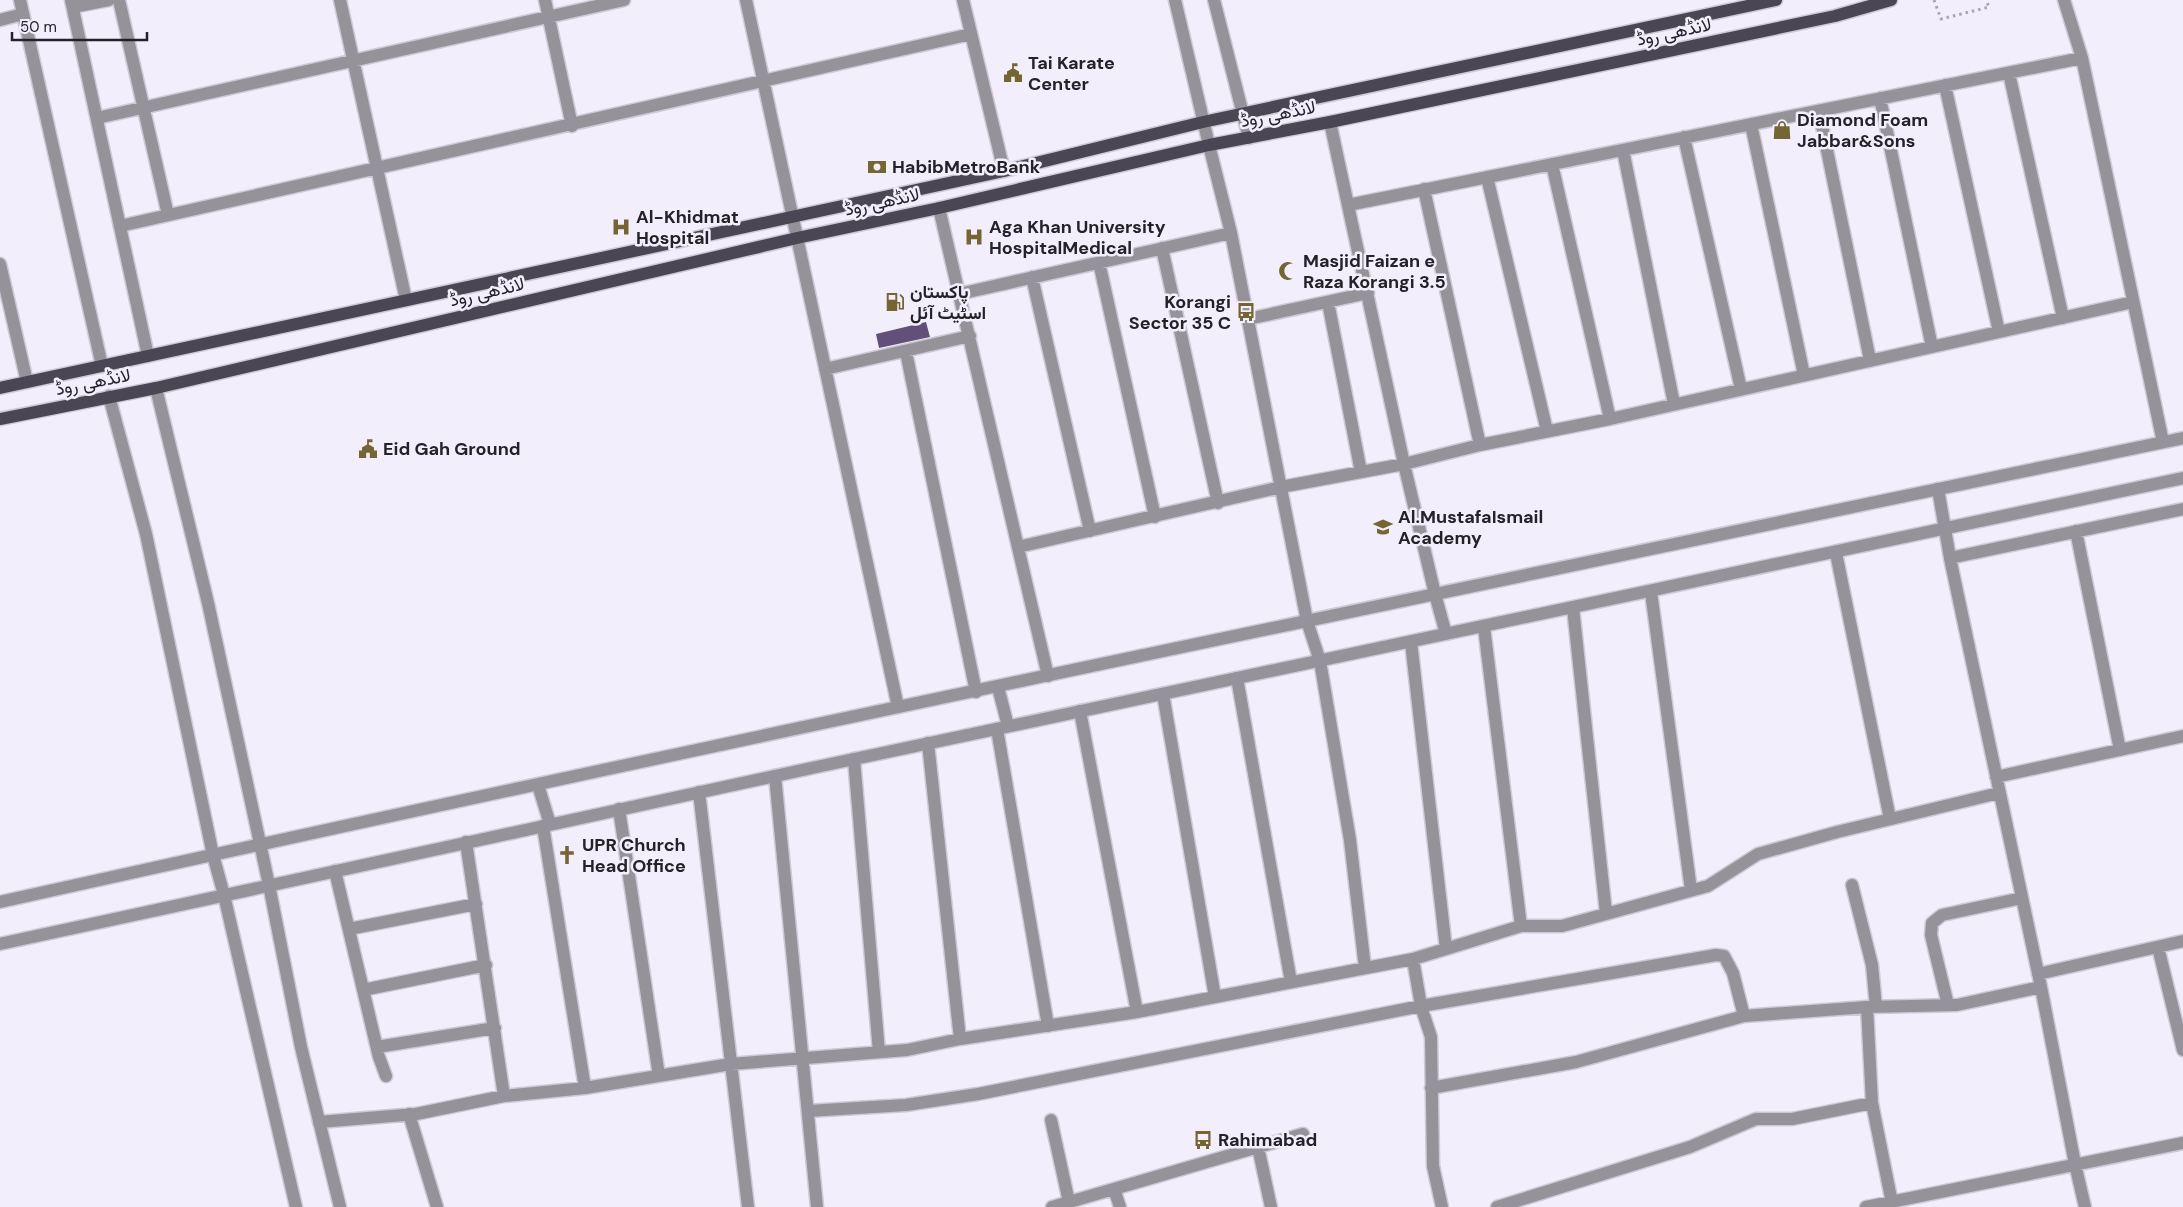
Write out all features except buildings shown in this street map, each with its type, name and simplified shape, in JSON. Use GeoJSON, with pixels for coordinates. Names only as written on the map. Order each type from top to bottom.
{"type":"FeatureCollection","features":[{"type":"Feature","properties":{"kind":"main road","name":"لانڈھی روڈ"},"geometry":{"type":"LineString","coordinates":[[0,388],[1004,171],[1203,122],[1776,0]]}},
{"type":"Feature","properties":{"kind":"main road","name":"لانڈھی روڈ"},"geometry":{"type":"LineString","coordinates":[[0,419],[156,388],[797,238],[939,208],[1209,145],[1330,122],[1825,18],[1891,0]]}},
{"type":"Feature","properties":{"kind":"street"},"geometry":{"type":"LineString","coordinates":[[20,0],[102,366]]}},
{"type":"Feature","properties":{"kind":"street"},"geometry":{"type":"LineString","coordinates":[[109,0],[72,4],[148,356]]}},
{"type":"Feature","properties":{"kind":"street"},"geometry":{"type":"LineString","coordinates":[[119,0],[168,215]]}},
{"type":"Feature","properties":{"kind":"street"},"geometry":{"type":"LineString","coordinates":[[340,0],[406,300]]}},
{"type":"Feature","properties":{"kind":"street"},"geometry":{"type":"LineString","coordinates":[[545,0],[572,126]]}},
{"type":"Feature","properties":{"kind":"street"},"geometry":{"type":"LineString","coordinates":[[96,118],[354,62],[624,0]]}},
{"type":"Feature","properties":{"kind":"street"},"geometry":{"type":"LineString","coordinates":[[746,0],[898,707]]}},
{"type":"Feature","properties":{"kind":"street"},"geometry":{"type":"LineString","coordinates":[[964,0],[1004,171]]}},
{"type":"Feature","properties":{"kind":"street"},"geometry":{"type":"LineString","coordinates":[[1175,0],[1230,234],[1307,621],[1320,661],[1350,840],[1365,968]]}},
{"type":"Feature","properties":{"kind":"street"},"geometry":{"type":"LineString","coordinates":[[1214,0],[1249,138]]}},
{"type":"Feature","properties":{"kind":"street"},"geometry":{"type":"LineString","coordinates":[[2064,0],[2082,58],[2162,442]]}},
{"type":"Feature","properties":{"kind":"street"},"geometry":{"type":"LineString","coordinates":[[0,20],[23,14]]}},
{"type":"Feature","properties":{"kind":"street"},"geometry":{"type":"LineString","coordinates":[[120,226],[572,126],[763,80],[972,34]]}},
{"type":"Feature","properties":{"kind":"street"},"geometry":{"type":"LineString","coordinates":[[1348,205],[2082,58]]}},
{"type":"Feature","properties":{"kind":"street"},"geometry":{"type":"LineString","coordinates":[[2009,72],[2063,318]]}},
{"type":"Feature","properties":{"kind":"street"},"geometry":{"type":"LineString","coordinates":[[1945,85],[1999,332]]}},
{"type":"Feature","properties":{"kind":"street"},"geometry":{"type":"LineString","coordinates":[[1880,98],[1932,346]]}},
{"type":"Feature","properties":{"kind":"street"},"geometry":{"type":"LineString","coordinates":[[1819,110],[1870,360]]}},
{"type":"Feature","properties":{"kind":"street"},"geometry":{"type":"LineString","coordinates":[[1330,122],[1404,464],[1446,634]]}},
{"type":"Feature","properties":{"kind":"street"},"geometry":{"type":"LineString","coordinates":[[1751,124],[1804,375]]}},
{"type":"Feature","properties":{"kind":"street"},"geometry":{"type":"LineString","coordinates":[[1684,137],[1741,389]]}},
{"type":"Feature","properties":{"kind":"street"},"geometry":{"type":"LineString","coordinates":[[1623,150],[1674,404]]}},
{"type":"Feature","properties":{"kind":"street"},"geometry":{"type":"LineString","coordinates":[[1552,164],[1610,419]]}},
{"type":"Feature","properties":{"kind":"street"},"geometry":{"type":"LineString","coordinates":[[1487,177],[1547,431]]}},
{"type":"Feature","properties":{"kind":"street"},"geometry":{"type":"LineString","coordinates":[[1424,190],[1480,445]]}},
{"type":"Feature","properties":{"kind":"street"},"geometry":{"type":"LineString","coordinates":[[939,208],[1048,676]]}},
{"type":"Feature","properties":{"kind":"street"},"geometry":{"type":"LineString","coordinates":[[959,294],[1230,234]]}},
{"type":"Feature","properties":{"kind":"street"},"geometry":{"type":"LineString","coordinates":[[1162,248],[1218,503]]}},
{"type":"Feature","properties":{"kind":"street"},"geometry":{"type":"LineString","coordinates":[[1099,262],[1155,517]]}},
{"type":"Feature","properties":{"kind":"street"},"geometry":{"type":"LineString","coordinates":[[0,264],[28,382]]}},
{"type":"Feature","properties":{"kind":"street"},"geometry":{"type":"LineString","coordinates":[[1032,277],[1090,531]]}},
{"type":"Feature","properties":{"kind":"street"},"geometry":{"type":"LineString","coordinates":[[1248,319],[1368,293]]}},
{"type":"Feature","properties":{"kind":"street"},"geometry":{"type":"LineString","coordinates":[[1328,302],[1361,472]]}},
{"type":"Feature","properties":{"kind":"street"},"geometry":{"type":"LineString","coordinates":[[1018,547],[1218,503],[1280,487],[1404,464],[1480,445],[1610,419],[2133,302]]}},
{"type":"Feature","properties":{"kind":"street"},"geometry":{"type":"LineString","coordinates":[[825,369],[970,336]]}},
{"type":"Feature","properties":{"kind":"street"},"geometry":{"type":"LineString","coordinates":[[906,352],[976,692]]}},
{"type":"Feature","properties":{"kind":"street"},"geometry":{"type":"LineString","coordinates":[[156,388],[208,603],[269,885],[301,1047],[340,1207]]}},
{"type":"Feature","properties":{"kind":"street"},"geometry":{"type":"LineString","coordinates":[[109,396],[146,534],[213,855],[224,895],[296,1207]]}},
{"type":"Feature","properties":{"kind":"street"},"geometry":{"type":"LineString","coordinates":[[0,902],[260,844],[898,707],[2183,438]]}},
{"type":"Feature","properties":{"kind":"street"},"geometry":{"type":"LineString","coordinates":[[0,944],[928,743],[1945,530],[2183,478]]}},
{"type":"Feature","properties":{"kind":"street"},"geometry":{"type":"LineString","coordinates":[[1938,489],[1950,558],[2041,987],[2085,1207]]}},
{"type":"Feature","properties":{"kind":"street"},"geometry":{"type":"LineString","coordinates":[[1950,558],[2183,509]]}},
{"type":"Feature","properties":{"kind":"street"},"geometry":{"type":"LineString","coordinates":[[2076,531],[2120,750]]}},
{"type":"Feature","properties":{"kind":"street"},"geometry":{"type":"LineString","coordinates":[[1836,553],[1890,820]]}},
{"type":"Feature","properties":{"kind":"street"},"geometry":{"type":"LineString","coordinates":[[1651,592],[1690,890]]}},
{"type":"Feature","properties":{"kind":"street"},"geometry":{"type":"LineString","coordinates":[[1573,608],[1606,913]]}},
{"type":"Feature","properties":{"kind":"street"},"geometry":{"type":"LineString","coordinates":[[1484,626],[1521,926]]}},
{"type":"Feature","properties":{"kind":"street"},"geometry":{"type":"LineString","coordinates":[[1411,642],[1446,949]]}},
{"type":"Feature","properties":{"kind":"street"},"geometry":{"type":"LineString","coordinates":[[1237,678],[1291,982]]}},
{"type":"Feature","properties":{"kind":"street"},"geometry":{"type":"LineString","coordinates":[[998,687],[1002,728],[1048,1026]]}},
{"type":"Feature","properties":{"kind":"street"},"geometry":{"type":"LineString","coordinates":[[1163,694],[1215,996]]}},
{"type":"Feature","properties":{"kind":"street"},"geometry":{"type":"LineString","coordinates":[[1080,712],[1137,1012]]}},
{"type":"Feature","properties":{"kind":"street"},"geometry":{"type":"LineString","coordinates":[[1996,777],[2183,736]]}},
{"type":"Feature","properties":{"kind":"street"},"geometry":{"type":"LineString","coordinates":[[928,743],[960,1039]]}},
{"type":"Feature","properties":{"kind":"street"},"geometry":{"type":"LineString","coordinates":[[854,759],[879,1052]]}},
{"type":"Feature","properties":{"kind":"street"},"geometry":{"type":"LineString","coordinates":[[775,776],[818,1207]]}},
{"type":"Feature","properties":{"kind":"street"},"geometry":{"type":"LineString","coordinates":[[538,785],[546,825],[586,1088]]}},
{"type":"Feature","properties":{"kind":"street"},"geometry":{"type":"LineString","coordinates":[[699,792],[748,1207]]}},
{"type":"Feature","properties":{"kind":"street"},"geometry":{"type":"LineString","coordinates":[[319,1122],[409,1114],[504,1096],[586,1088],[731,1064],[907,1050],[960,1039],[1137,1012],[1413,959],[1521,926],[1562,926],[1708,886],[1758,854],[1837,832],[1999,793]]}},
{"type":"Feature","properties":{"kind":"street"},"geometry":{"type":"LineString","coordinates":[[619,809],[659,1076]]}},
{"type":"Feature","properties":{"kind":"street"},"geometry":{"type":"LineString","coordinates":[[466,842],[486,965],[504,1096]]}},
{"type":"Feature","properties":{"kind":"street"},"geometry":{"type":"LineString","coordinates":[[335,871],[377,1047],[386,1076]]}},
{"type":"Feature","properties":{"kind":"street"},"geometry":{"type":"LineString","coordinates":[[1852,885],[1872,964],[1872,1103],[1885,1205]]}},
{"type":"Feature","properties":{"kind":"street"},"geometry":{"type":"LineString","coordinates":[[1948,1006],[1931,935],[1932,923],[1942,915],[2022,898]]}},
{"type":"Feature","properties":{"kind":"street"},"geometry":{"type":"LineString","coordinates":[[349,929],[476,904]]}},
{"type":"Feature","properties":{"kind":"street"},"geometry":{"type":"LineString","coordinates":[[2038,974],[2183,941]]}},
{"type":"Feature","properties":{"kind":"street"},"geometry":{"type":"LineString","coordinates":[[2158,947],[2183,1050]]}},
{"type":"Feature","properties":{"kind":"street"},"geometry":{"type":"LineString","coordinates":[[808,1111],[906,1105],[978,1094],[1420,1006],[1716,955],[1724,956],[1733,973],[1744,1016]]}},
{"type":"Feature","properties":{"kind":"street"},"geometry":{"type":"LineString","coordinates":[[1413,959],[1420,1006],[1431,1037],[1433,1166],[1442,1207]]}},
{"type":"Feature","properties":{"kind":"street"},"geometry":{"type":"LineString","coordinates":[[363,990],[486,965]]}},
{"type":"Feature","properties":{"kind":"street"},"geometry":{"type":"LineString","coordinates":[[1431,1088],[1576,1062],[1744,1016],[1871,1007],[1948,1006],[2041,987]]}},
{"type":"Feature","properties":{"kind":"street"},"geometry":{"type":"LineString","coordinates":[[377,1047],[494,1028]]}},
{"type":"Feature","properties":{"kind":"street"},"geometry":{"type":"LineString","coordinates":[[1497,1207],[1690,1147],[1756,1119],[1792,1119],[1872,1103]]}},
{"type":"Feature","properties":{"kind":"street"},"geometry":{"type":"LineString","coordinates":[[409,1114],[437,1207]]}},
{"type":"Feature","properties":{"kind":"street"},"geometry":{"type":"LineString","coordinates":[[1052,1120],[1069,1202]]}},
{"type":"Feature","properties":{"kind":"street"},"geometry":{"type":"LineString","coordinates":[[1052,1207],[1303,1134]]}},
{"type":"Feature","properties":{"kind":"street"},"geometry":{"type":"LineString","coordinates":[[1866,1207],[1885,1205],[2183,1143]]}},
{"type":"Feature","properties":{"kind":"street"},"geometry":{"type":"LineString","coordinates":[[1258,1147],[1271,1207]]}},
{"type":"Feature","properties":{"kind":"street"},"geometry":{"type":"LineString","coordinates":[[1114,1189],[1120,1207]]}},
{"type":"Feature","properties":{"kind":"path"},"geometry":{"type":"LineString","coordinates":[[1934,0],[1941,19],[1989,7],[1986,0]]}},
{"type":"Feature","properties":{"kind":"place","name":"Tai Karate Center"},"geometry":{"type":"Point","coordinates":[1013,73]}},
{"type":"Feature","properties":{"kind":"place","name":"Diamond Foam Jabbar&Sons"},"geometry":{"type":"Point","coordinates":[1782,130]}},
{"type":"Feature","properties":{"kind":"place","name":"HabibMetroBank"},"geometry":{"type":"Point","coordinates":[877,167]}},
{"type":"Feature","properties":{"kind":"place","name":"Al-Khidmat Hospital"},"geometry":{"type":"Point","coordinates":[621,227]}},
{"type":"Feature","properties":{"kind":"place","name":"Aga Khan University HospitalMedical"},"geometry":{"type":"Point","coordinates":[974,237]}},
{"type":"Feature","properties":{"kind":"place","name":"Masjid Faizan e Raza Korangi 3.5"},"geometry":{"type":"Point","coordinates":[1288,271]}},
{"type":"Feature","properties":{"kind":"place","name":"پاکستان اسٹیٹ آئل"},"geometry":{"type":"Point","coordinates":[895,302]}},
{"type":"Feature","properties":{"kind":"place","name":"Korangi Sector 35 C"},"geometry":{"type":"Point","coordinates":[1246,312]}},
{"type":"Feature","properties":{"kind":"place","name":"Eid Gah Ground"},"geometry":{"type":"Point","coordinates":[368,449]}},
{"type":"Feature","properties":{"kind":"place","name":"Al.MustafaIsmail Academy"},"geometry":{"type":"Point","coordinates":[1383,527]}},
{"type":"Feature","properties":{"kind":"place","name":"UPR Church Head Office"},"geometry":{"type":"Point","coordinates":[567,855]}},
{"type":"Feature","properties":{"kind":"place","name":"Rahimabad"},"geometry":{"type":"Point","coordinates":[1203,1140]}}]}
